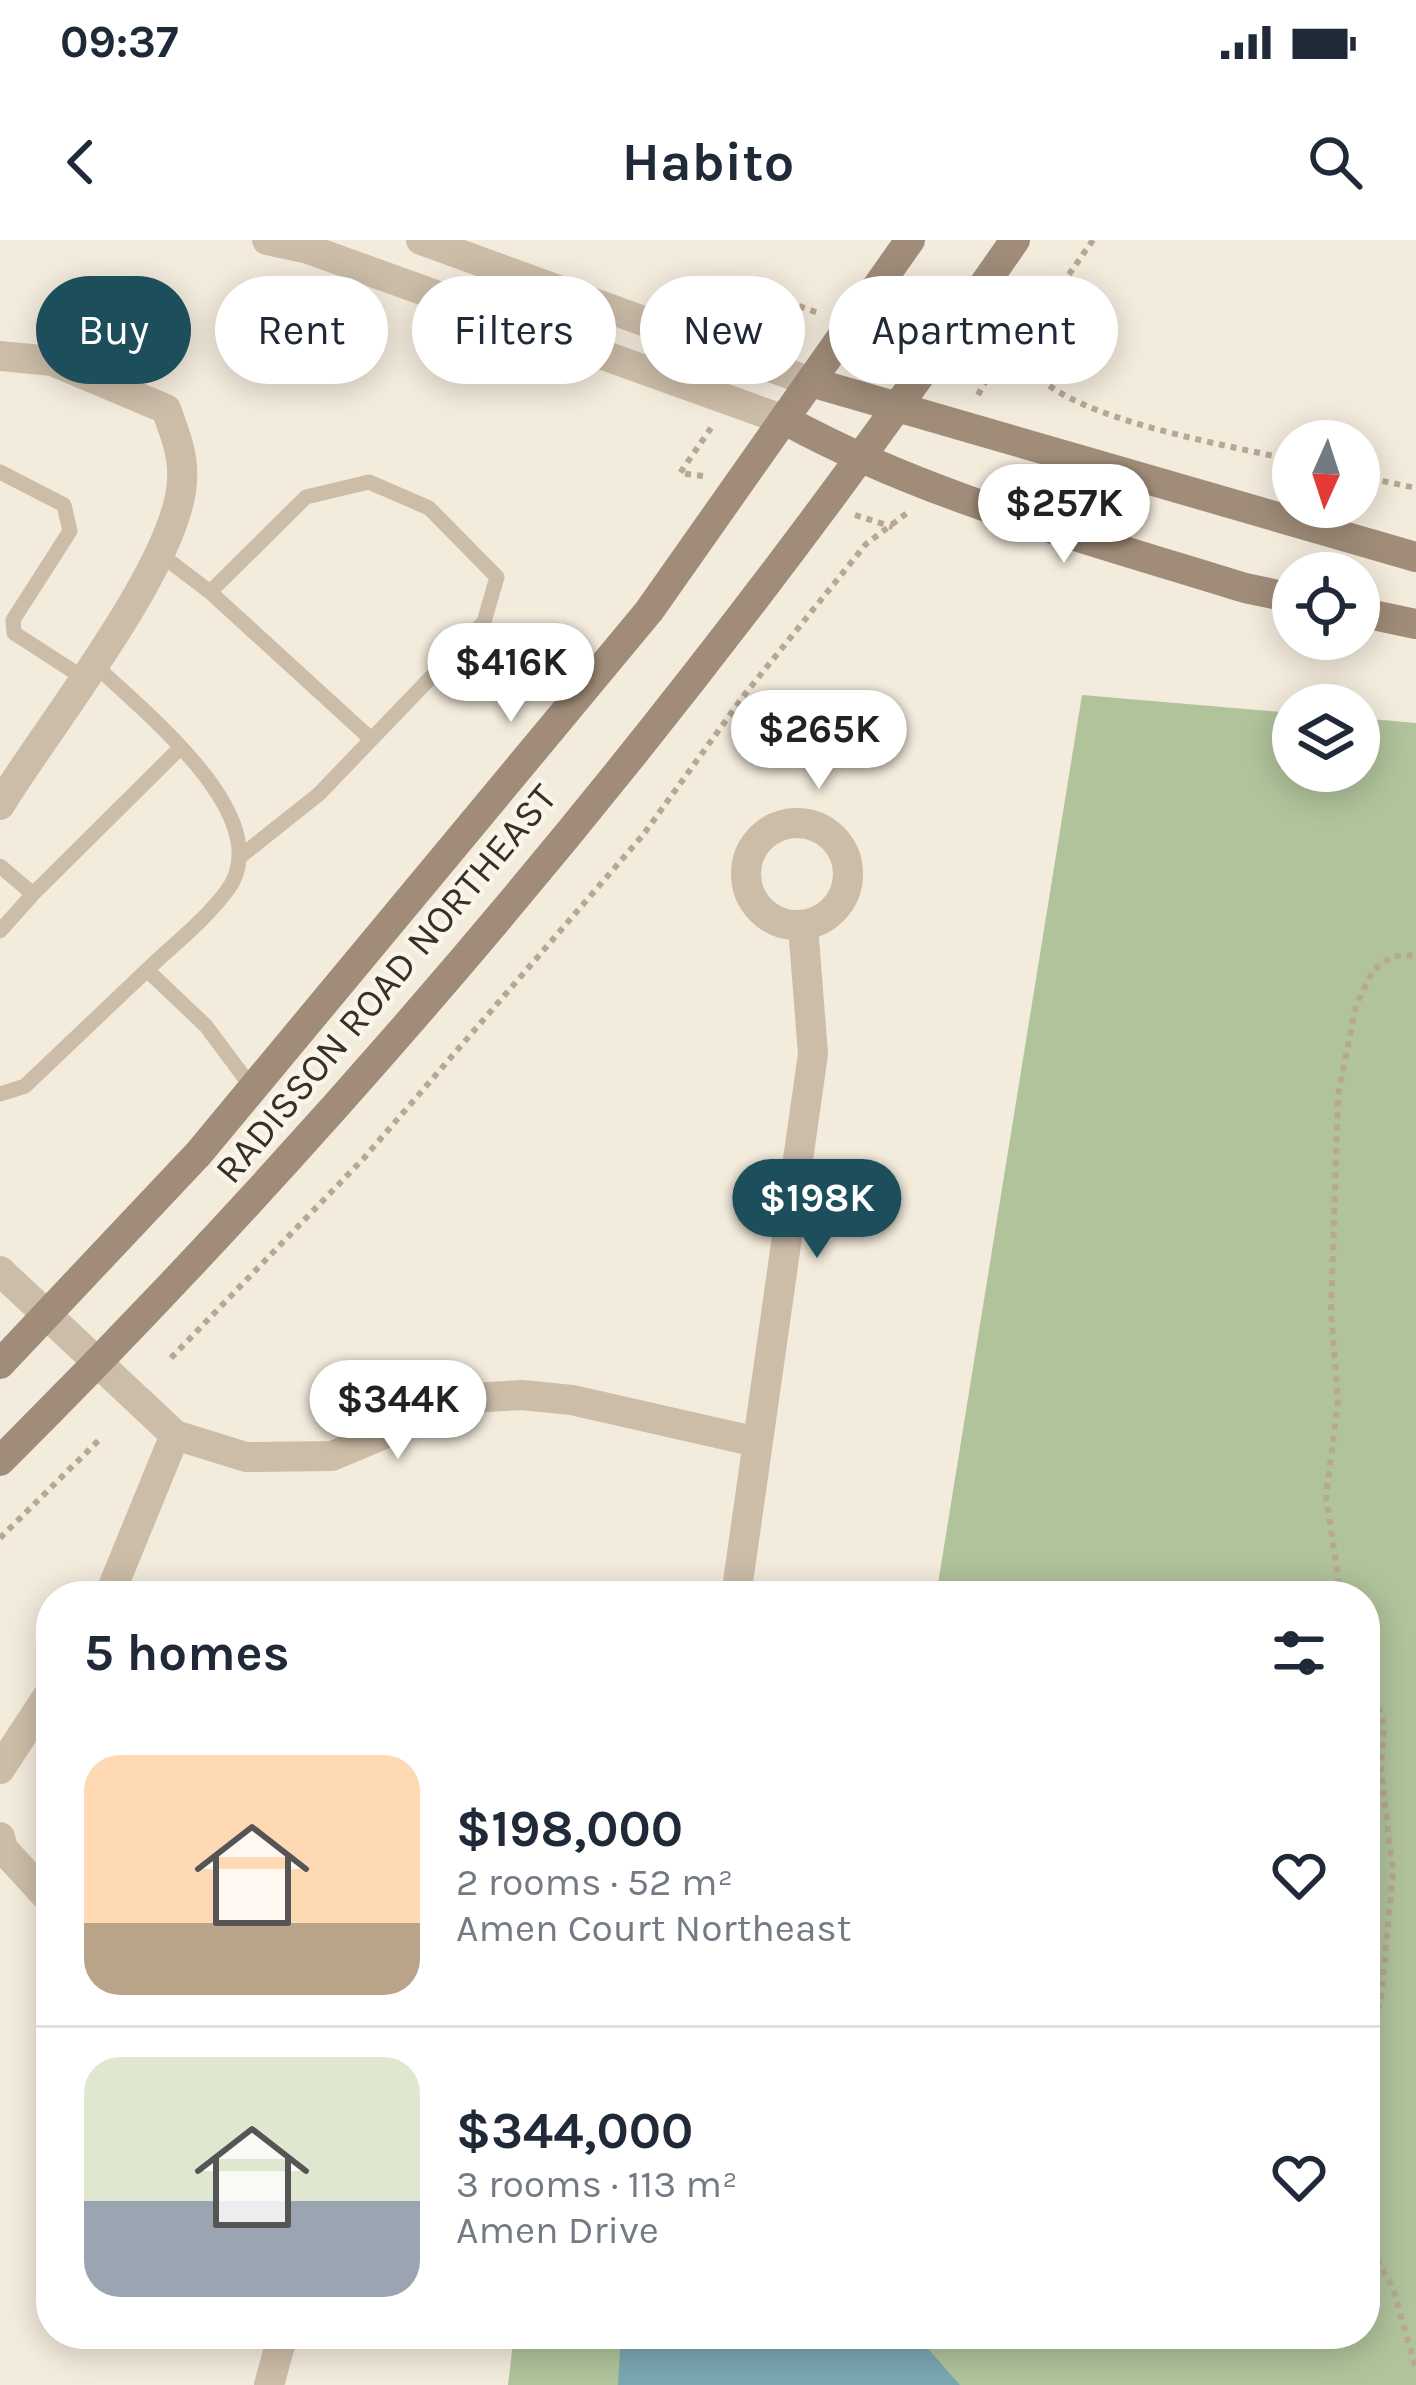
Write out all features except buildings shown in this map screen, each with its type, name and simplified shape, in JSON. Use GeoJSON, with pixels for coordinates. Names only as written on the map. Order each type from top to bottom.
{"type":"FeatureCollection","features":[{"type":"Feature","properties":{"kind":"main road","name":"RADISSON ROAD NORTHEAST"},"geometry":{"type":"LineString","coordinates":[[0,1364],[253,1089],[649,611],[910,240]]}},
{"type":"Feature","properties":{"kind":"main road","name":"RADISSON ROAD NORTHEAST"},"geometry":{"type":"LineString","coordinates":[[0,1461],[247,1207],[624,762],[858,460],[1015,240]]}},
{"type":"Feature","properties":{"kind":"main road"},"geometry":{"type":"LineString","coordinates":[[811,382],[1416,557]]}},
{"type":"Feature","properties":{"kind":"main road"},"geometry":{"type":"LineString","coordinates":[[787,421],[858,460],[926,488],[1272,594]]}},
{"type":"Feature","properties":{"kind":"main road"},"geometry":{"type":"LineString","coordinates":[[1380,616],[1416,624]]}},
{"type":"Feature","properties":{"kind":"street"},"geometry":{"type":"LineString","coordinates":[[267,240],[305,248],[787,421]]}},
{"type":"Feature","properties":{"kind":"street"},"geometry":{"type":"LineString","coordinates":[[421,240],[811,382]]}},
{"type":"Feature","properties":{"kind":"street"},"geometry":{"type":"LineString","coordinates":[[0,356],[52,361],[166,409],[182,450],[183,485],[160,554],[0,805]]}},
{"type":"Feature","properties":{"kind":"street"},"geometry":{"type":"LineString","coordinates":[[738,1581],[813,1054],[803,926]]}},
{"type":"Feature","properties":{"kind":"street"},"geometry":{"type":"LineString","coordinates":[[0,1271],[175,1435],[246,1457],[332,1456],[470,1399],[523,1394],[572,1400],[757,1442]]}},
{"type":"Feature","properties":{"kind":"street"},"geometry":{"type":"LineString","coordinates":[[115,1581],[175,1435]]}},
{"type":"Feature","properties":{"kind":"street"},"geometry":{"type":"LineString","coordinates":[[0,1768],[36,1714]]}},
{"type":"Feature","properties":{"kind":"street"},"geometry":{"type":"LineString","coordinates":[[0,1837],[3,1849],[36,1884]]}},
{"type":"Feature","properties":{"kind":"street"},"geometry":{"type":"LineString","coordinates":[[269,2385],[279,2349]]}},
{"type":"Feature","properties":{"kind":"lane"},"geometry":{"type":"LineString","coordinates":[[0,472],[64,505],[70,531],[14,620],[14,633],[87,669],[180,748],[236,821],[242,856]]}},
{"type":"Feature","properties":{"kind":"lane"},"geometry":{"type":"LineString","coordinates":[[0,1094],[25,1086],[229,890],[242,856],[319,794],[484,622],[497,578],[429,508],[369,482],[306,497],[210,592]]}},
{"type":"Feature","properties":{"kind":"lane"},"geometry":{"type":"LineString","coordinates":[[160,554],[210,592],[371,739]]}},
{"type":"Feature","properties":{"kind":"lane"},"geometry":{"type":"LineString","coordinates":[[0,931],[180,748]]}},
{"type":"Feature","properties":{"kind":"lane"},"geometry":{"type":"LineString","coordinates":[[0,866],[34,894]]}},
{"type":"Feature","properties":{"kind":"lane"},"geometry":{"type":"LineString","coordinates":[[147,970],[206,1026],[253,1089]]}},
{"type":"Feature","properties":{"kind":"path"},"geometry":{"type":"LineString","coordinates":[[1068,276],[1093,240]]}},
{"type":"Feature","properties":{"kind":"path"},"geometry":{"type":"LineString","coordinates":[[1047,384],[1072,398],[1185,435],[1272,455]]}},
{"type":"Feature","properties":{"kind":"path"},"geometry":{"type":"LineString","coordinates":[[1380,480],[1416,488]]}},
{"type":"Feature","properties":{"kind":"path"},"geometry":{"type":"LineString","coordinates":[[171,1358],[364,1158],[644,835],[745,694],[866,544],[904,520]]}},
{"type":"Feature","properties":{"kind":"path"},"geometry":{"type":"LineString","coordinates":[[1339,1581],[1326,1497],[1338,1401],[1331,1311],[1338,1096],[1357,1005],[1373,970],[1393,956],[1416,955]]}},
{"type":"Feature","properties":{"kind":"path"},"geometry":{"type":"LineString","coordinates":[[0,1538],[100,1439]]}},
{"type":"Feature","properties":{"kind":"path"},"geometry":{"type":"LineString","coordinates":[[1380,1712],[1393,1872],[1380,2002]]}},
{"type":"Feature","properties":{"kind":"path"},"geometry":{"type":"LineString","coordinates":[[1380,2264],[1394,2288],[1416,2369]]}},
{"type":"Feature","properties":{"kind":"green space"},"geometry":{"type":"Polygon","coordinates":[[[1082,695],[1272,711],[1272,792],[1380,792],[1380,720],[1416,723],[1416,2385],[508,2385],[512,2349],[1380,2349],[1380,1581],[938,1581],[1082,695]]]}},
{"type":"Feature","properties":{"kind":"water"},"geometry":{"type":"Polygon","coordinates":[[[620,2349],[928,2349],[960,2385],[618,2385],[620,2349]]]}}]}
